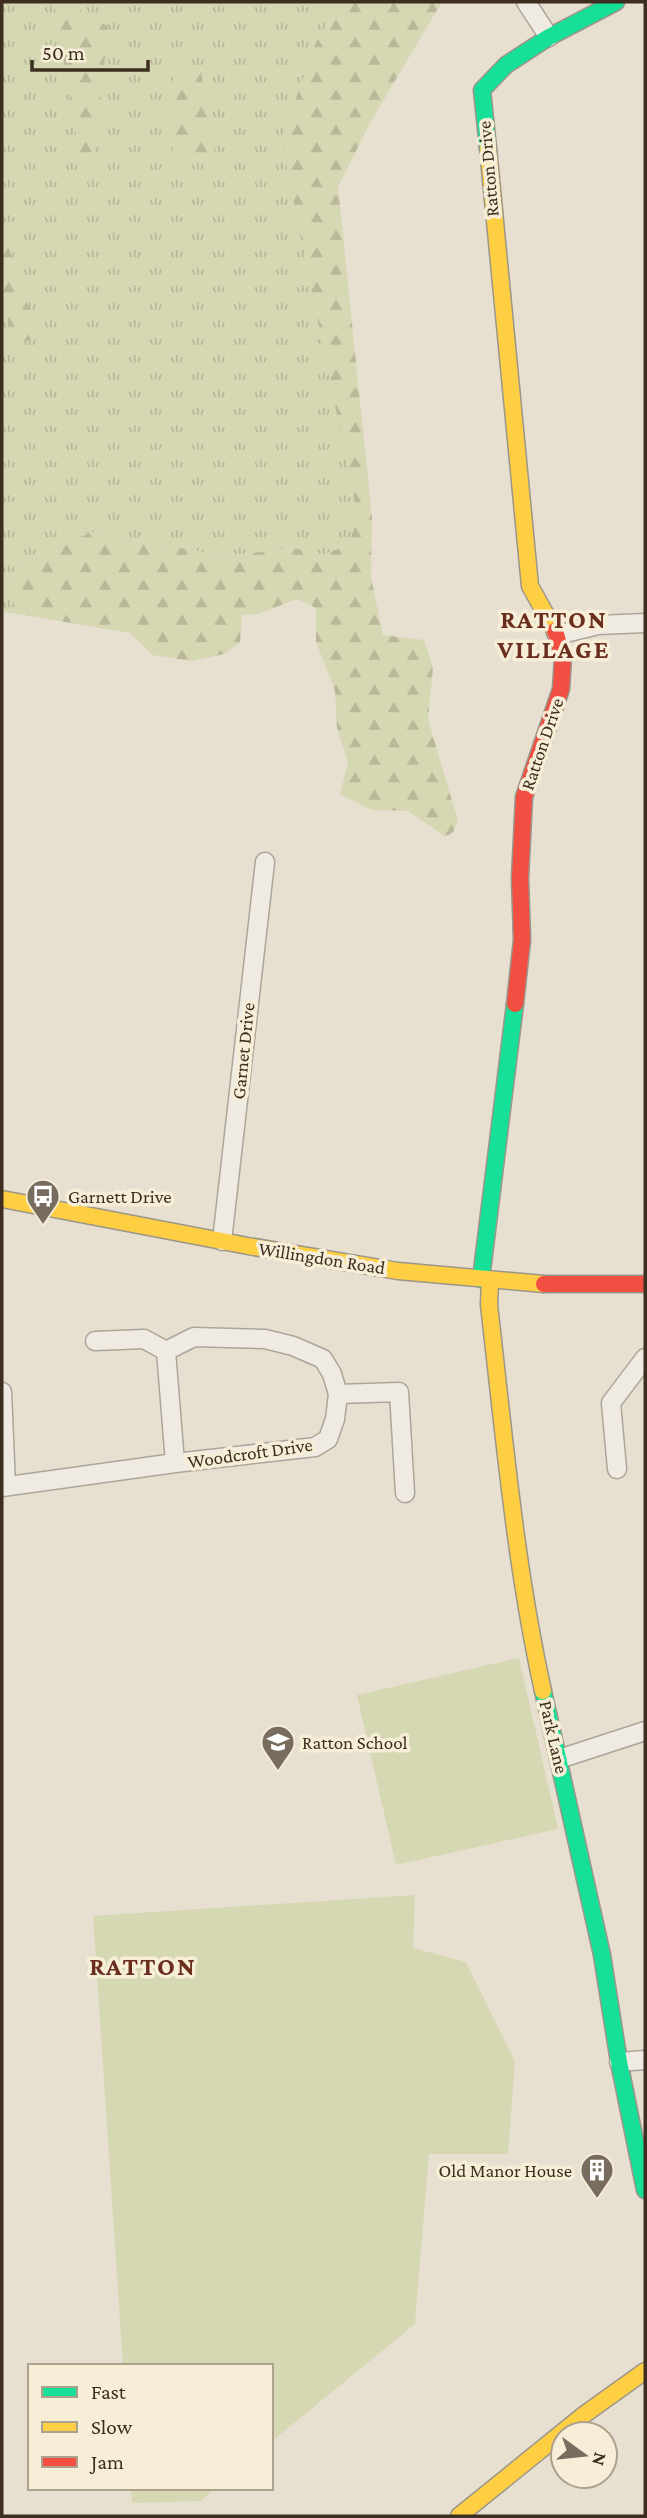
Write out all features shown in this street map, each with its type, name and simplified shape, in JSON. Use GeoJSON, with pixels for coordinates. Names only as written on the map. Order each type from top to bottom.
{"type":"FeatureCollection","features":[{"type":"Feature","properties":{"kind":"street"},"geometry":{"type":"LineString","coordinates":[[526,2],[549,37],[616,2]]}},
{"type":"Feature","properties":{"kind":"street","name":"Ratton Drive"},"geometry":{"type":"LineString","coordinates":[[485,1280],[522,940],[520,878],[524,797],[561,689],[564,657],[557,635],[530,586],[482,90],[506,65],[549,37]]}},
{"type":"Feature","properties":{"kind":"street"},"geometry":{"type":"LineString","coordinates":[[557,635],[598,625],[645,623]]}},
{"type":"Feature","properties":{"kind":"street","name":"Garnet Drive"},"geometry":{"type":"LineString","coordinates":[[222,1241],[264,862]]}},
{"type":"Feature","properties":{"kind":"street","name":"Willingdon Road"},"geometry":{"type":"LineString","coordinates":[[2,1199],[398,1271],[540,1284],[645,1284]]}},
{"type":"Feature","properties":{"kind":"street","name":"Park Lane"},"geometry":{"type":"LineString","coordinates":[[485,1280],[531,1637],[602,1955],[619,2062],[645,2190]]}},
{"type":"Feature","properties":{"kind":"street"},"geometry":{"type":"LineString","coordinates":[[95,1340],[144,1339],[166,1350],[194,1337],[265,1339],[293,1346],[323,1359],[332,1374],[338,1394],[399,1392],[405,1493]]}},
{"type":"Feature","properties":{"kind":"street","name":"Woodcroft Drive"},"geometry":{"type":"LineString","coordinates":[[166,1350],[175,1463]]}},
{"type":"Feature","properties":{"kind":"street"},"geometry":{"type":"LineString","coordinates":[[617,1469],[611,1403],[645,1358]]}},
{"type":"Feature","properties":{"kind":"street"},"geometry":{"type":"LineString","coordinates":[[2,1392],[4,1486]]}},
{"type":"Feature","properties":{"kind":"street","name":"Woodcroft Drive"},"geometry":{"type":"LineString","coordinates":[[4,1486],[315,1447],[328,1439],[335,1419],[338,1394]]}},
{"type":"Feature","properties":{"kind":"street"},"geometry":{"type":"LineString","coordinates":[[559,1759],[645,1731]]}},
{"type":"Feature","properties":{"kind":"street"},"geometry":{"type":"LineString","coordinates":[[619,2062],[645,2060]]}},
{"type":"Feature","properties":{"kind":"street"},"geometry":{"type":"LineString","coordinates":[[459,2516],[585,2414],[645,2371]]}},
{"type":"Feature","properties":{"kind":"green space"},"geometry":{"type":"Polygon","coordinates":[[[2,2],[343,2],[316,42],[359,519],[348,545],[322,555],[295,548],[224,556],[93,532],[17,561],[13,613],[2,612],[2,2]]]}},
{"type":"Feature","properties":{"kind":"green space"},"geometry":{"type":"Polygon","coordinates":[[[54,2],[82,2],[81,14],[108,26],[95,158],[80,158],[54,2]]]}},
{"type":"Feature","properties":{"kind":"green space"},"geometry":{"type":"Polygon","coordinates":[[[343,2],[442,2],[371,121],[338,187],[372,518],[371,577],[383,635],[424,640],[433,668],[428,719],[458,821],[453,832],[446,837],[408,811],[372,810],[340,794],[348,762],[337,728],[335,691],[316,642],[316,608],[297,599],[258,614],[242,615],[240,643],[224,654],[193,661],[152,655],[130,633],[13,613],[17,561],[93,532],[224,556],[295,548],[322,555],[348,545],[358,518],[281,140],[316,42],[343,2]]]}},
{"type":"Feature","properties":{"kind":"green space"},"geometry":{"type":"Polygon","coordinates":[[[176,70],[201,72],[215,153],[173,158],[168,96],[176,70]]]}},
{"type":"Feature","properties":{"kind":"green space"},"geometry":{"type":"Polygon","coordinates":[[[2,244],[8,246],[36,328],[28,341],[16,340],[2,306],[2,244]]]}},
{"type":"Feature","properties":{"kind":"green space"},"geometry":{"type":"Polygon","coordinates":[[[519,1658],[558,1829],[396,1865],[357,1695],[519,1658]]]}},
{"type":"Feature","properties":{"kind":"green space"},"geometry":{"type":"Polygon","coordinates":[[[415,1895],[413,1948],[466,1962],[515,2062],[508,2154],[429,2154],[415,2324],[273,2440],[273,2364],[123,2364],[93,1916],[415,1895]]]}},
{"type":"Feature","properties":{"kind":"green space"},"geometry":{"type":"Polygon","coordinates":[[[131,2490],[213,2490],[200,2501],[132,2503],[131,2490]]]}},
{"type":"Feature","properties":{"kind":"traffic: fast"},"geometry":{"type":"LineString","coordinates":[[488,148],[482,90],[506,65],[549,37],[616,2]]}},
{"type":"Feature","properties":{"kind":"traffic: fast"},"geometry":{"type":"LineString","coordinates":[[481,1279],[515,1004]]}},
{"type":"Feature","properties":{"kind":"traffic: fast"},"geometry":{"type":"LineString","coordinates":[[543,1691],[602,1955],[619,2062],[645,2190]]}},
{"type":"Feature","properties":{"kind":"traffic: slow"},"geometry":{"type":"LineString","coordinates":[[488,148],[530,586],[555,631]]}},
{"type":"Feature","properties":{"kind":"traffic: slow"},"geometry":{"type":"LineString","coordinates":[[2,1199],[248,1246],[398,1271],[544,1284]]}},
{"type":"Feature","properties":{"kind":"traffic: slow"},"geometry":{"type":"LineString","coordinates":[[490,1280],[489,1305],[511,1499],[543,1691]]}},
{"type":"Feature","properties":{"kind":"traffic: slow"},"geometry":{"type":"LineString","coordinates":[[459,2516],[585,2414],[645,2371]]}},
{"type":"Feature","properties":{"kind":"traffic: jam"},"geometry":{"type":"LineString","coordinates":[[515,1004],[522,940],[520,878],[524,797],[561,689],[563,657],[555,631]]}},
{"type":"Feature","properties":{"kind":"traffic: jam"},"geometry":{"type":"LineString","coordinates":[[544,1284],[645,1284]]}},
{"type":"Feature","properties":{"kind":"place","name":"Garnett Drive"},"geometry":{"type":"Point","coordinates":[43,1226]}},
{"type":"Feature","properties":{"kind":"place","name":"Ratton School"},"geometry":{"type":"Point","coordinates":[278,1772]}},
{"type":"Feature","properties":{"kind":"place","name":"Old Manor House"},"geometry":{"type":"Point","coordinates":[597,2200]}},
{"type":"Feature","properties":{"kind":"district","name":"RATTON VILLAGE"},"geometry":{"type":"Point","coordinates":[554,634]}},
{"type":"Feature","properties":{"kind":"district","name":"RATTON"},"geometry":{"type":"Point","coordinates":[143,1966]}}]}
